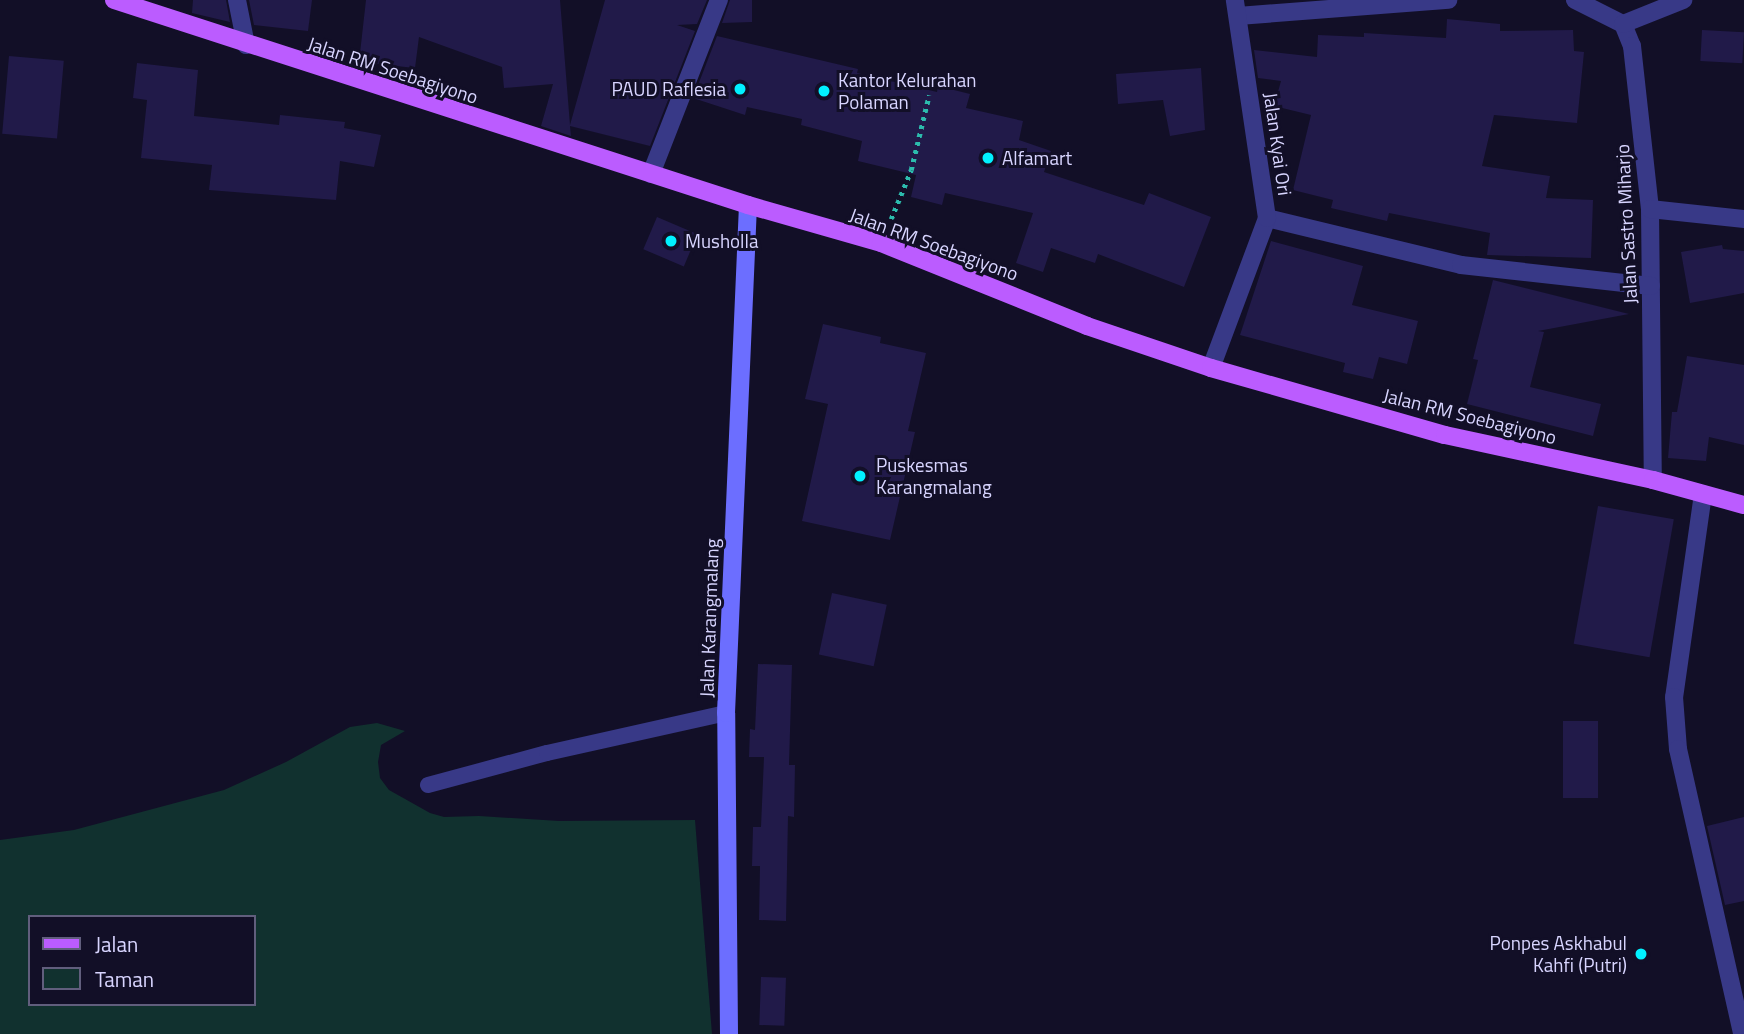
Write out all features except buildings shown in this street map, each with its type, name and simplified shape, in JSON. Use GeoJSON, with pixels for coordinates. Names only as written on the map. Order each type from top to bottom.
{"type":"FeatureCollection","features":[{"type":"Feature","properties":{"kind":"main road","name":"Jalan RM Soebagiyono"},"geometry":{"type":"LineString","coordinates":[[114,0],[246,45],[748,205],[881,243],[1087,326],[1211,368],[1445,435],[1653,480],[1744,505]]}},
{"type":"Feature","properties":{"kind":"street"},"geometry":{"type":"LineString","coordinates":[[237,0],[246,45]]}},
{"type":"Feature","properties":{"kind":"street"},"geometry":{"type":"LineString","coordinates":[[652,174],[719,0]]}},
{"type":"Feature","properties":{"kind":"street"},"geometry":{"type":"LineString","coordinates":[[1237,8],[1448,0]]}},
{"type":"Feature","properties":{"kind":"street"},"geometry":{"type":"LineString","coordinates":[[1575,0],[1623,24],[1683,0]]}},
{"type":"Feature","properties":{"kind":"street","name":"Jalan Kyai Ori"},"geometry":{"type":"LineString","coordinates":[[1211,368],[1268,218],[1237,8]]}},
{"type":"Feature","properties":{"kind":"street","name":"Jalan Sastro Miharjo"},"geometry":{"type":"LineString","coordinates":[[1623,24],[1632,46],[1650,209],[1653,480]]}},
{"type":"Feature","properties":{"kind":"street","name":"Jalan Karangmalang"},"geometry":{"type":"LineString","coordinates":[[729,1034],[726,713],[748,205]]}},
{"type":"Feature","properties":{"kind":"street"},"geometry":{"type":"LineString","coordinates":[[1650,209],[1744,219]]}},
{"type":"Feature","properties":{"kind":"street"},"geometry":{"type":"LineString","coordinates":[[1268,218],[1461,265],[1651,286]]}},
{"type":"Feature","properties":{"kind":"street"},"geometry":{"type":"LineString","coordinates":[[1703,494],[1674,697],[1678,749],[1742,1034]]}},
{"type":"Feature","properties":{"kind":"lane"},"geometry":{"type":"LineString","coordinates":[[428,785],[547,753],[726,713]]}},
{"type":"Feature","properties":{"kind":"path"},"geometry":{"type":"LineString","coordinates":[[881,243],[911,170],[929,95]]}},
{"type":"Feature","properties":{"kind":"green space"},"geometry":{"type":"Polygon","coordinates":[[[377,723],[405,731],[381,745],[378,762],[380,778],[389,790],[430,813],[444,817],[479,816],[559,821],[695,820],[712,1034],[0,1034],[0,840],[74,830],[224,790],[286,762],[350,727],[377,723]]]}},
{"type":"Feature","properties":{"kind":"place","name":"PAUD Raflesia"},"geometry":{"type":"Point","coordinates":[740,89]}},
{"type":"Feature","properties":{"kind":"place","name":"Kantor Kelurahan Polaman"},"geometry":{"type":"Point","coordinates":[824,91]}},
{"type":"Feature","properties":{"kind":"place","name":"Alfamart"},"geometry":{"type":"Point","coordinates":[988,158]}},
{"type":"Feature","properties":{"kind":"place","name":"Musholla"},"geometry":{"type":"Point","coordinates":[671,241]}},
{"type":"Feature","properties":{"kind":"place","name":"Puskesmas Karangmalang"},"geometry":{"type":"Point","coordinates":[860,476]}},
{"type":"Feature","properties":{"kind":"place","name":"Ponpes Askhabul Kahfi (Putri)"},"geometry":{"type":"Point","coordinates":[1641,954]}}]}
